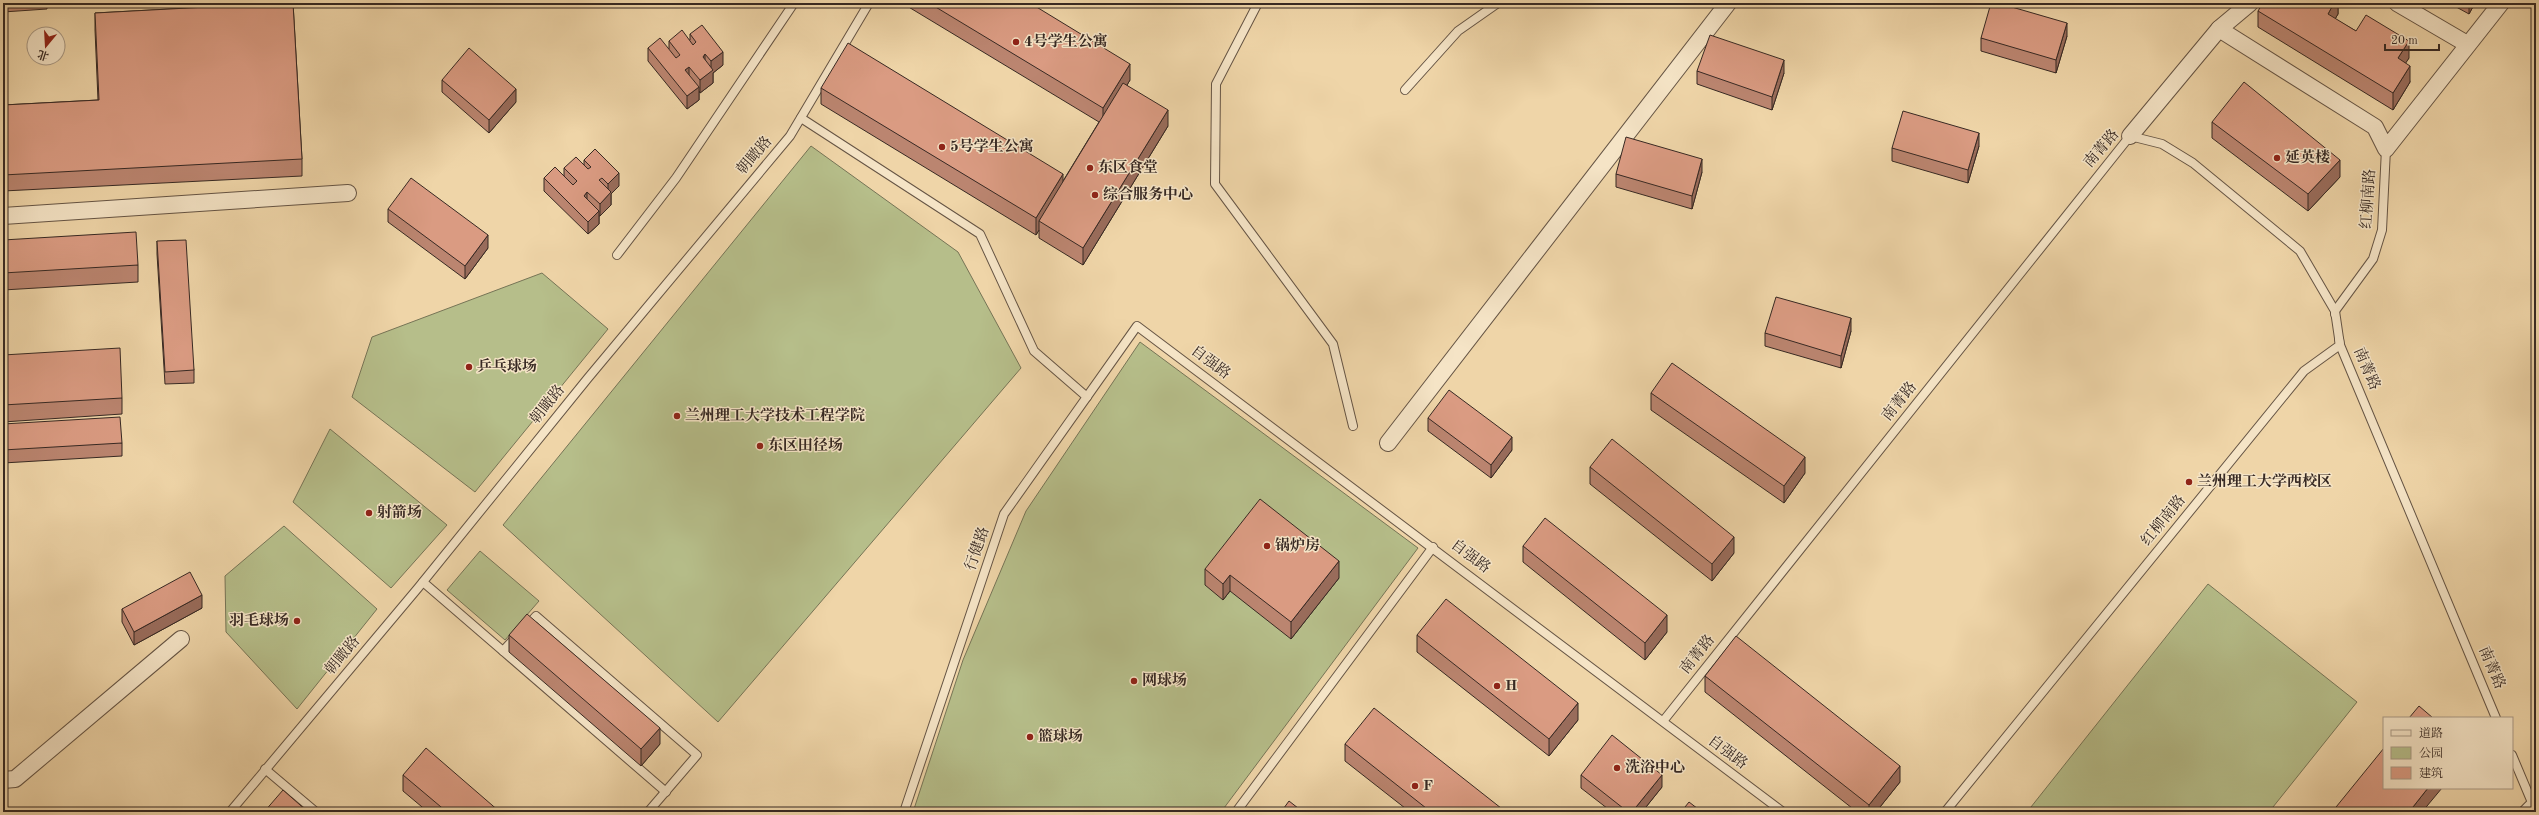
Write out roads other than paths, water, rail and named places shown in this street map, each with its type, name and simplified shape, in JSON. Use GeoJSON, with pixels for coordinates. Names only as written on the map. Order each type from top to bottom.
{"type":"FeatureCollection","features":[{"type":"Feature","properties":{"kind":"street"},"geometry":{"type":"LineString","coordinates":[[1388,443],[1728,3]]}},
{"type":"Feature","properties":{"kind":"street"},"geometry":{"type":"LineString","coordinates":[[2130,136],[2219,29],[2250,3]]}},
{"type":"Feature","properties":{"kind":"street"},"geometry":{"type":"LineString","coordinates":[[2397,3],[2467,44]]}},
{"type":"Feature","properties":{"kind":"street"},"geometry":{"type":"LineString","coordinates":[[2219,29],[2374,126],[2386,149],[2467,44],[2501,3]]}},
{"type":"Feature","properties":{"kind":"street"},"geometry":{"type":"LineString","coordinates":[[3,216],[348,193]]}},
{"type":"Feature","properties":{"kind":"street"},"geometry":{"type":"LineString","coordinates":[[3,780],[15,779],[181,639]]}},
{"type":"Feature","properties":{"kind":"lane"},"geometry":{"type":"LineString","coordinates":[[617,255],[676,178],[794,3]]}},
{"type":"Feature","properties":{"kind":"lane","name":"朝瞰路"},"geometry":{"type":"LineString","coordinates":[[230,812],[423,582],[608,354],[790,136],[869,3]]}},
{"type":"Feature","properties":{"kind":"lane"},"geometry":{"type":"LineString","coordinates":[[1258,3],[1216,84],[1214,184],[1333,344],[1353,426]]}},
{"type":"Feature","properties":{"kind":"lane"},"geometry":{"type":"LineString","coordinates":[[1405,90],[1458,31],[1498,3]]}},
{"type":"Feature","properties":{"kind":"lane"},"geometry":{"type":"LineString","coordinates":[[801,118],[980,234],[1034,351],[1087,397]]}},
{"type":"Feature","properties":{"kind":"lane","name":"南菁路"},"geometry":{"type":"LineString","coordinates":[[1664,720],[2130,136],[2162,144],[2193,163],[2300,252],[2335,311],[2340,345],[2496,717]]}},
{"type":"Feature","properties":{"kind":"lane","name":"红柳南路"},"geometry":{"type":"LineString","coordinates":[[2335,311],[2373,259],[2382,230],[2386,149]]}},
{"type":"Feature","properties":{"kind":"lane","name":"行健路"},"geometry":{"type":"LineString","coordinates":[[904,812],[1004,514],[1137,326]]}},
{"type":"Feature","properties":{"kind":"lane","name":"自强路"},"geometry":{"type":"LineString","coordinates":[[1137,326],[1664,720],[1715,762],[1784,812]]}},
{"type":"Feature","properties":{"kind":"lane","name":"红柳南路"},"geometry":{"type":"LineString","coordinates":[[1945,812],[2304,371],[2340,345]]}},
{"type":"Feature","properties":{"kind":"lane"},"geometry":{"type":"LineString","coordinates":[[1236,812],[1433,547]]}},
{"type":"Feature","properties":{"kind":"lane"},"geometry":{"type":"LineString","coordinates":[[423,582],[666,792]]}},
{"type":"Feature","properties":{"kind":"lane"},"geometry":{"type":"LineString","coordinates":[[503,651],[536,616],[697,755],[648,812]]}},
{"type":"Feature","properties":{"kind":"lane"},"geometry":{"type":"LineString","coordinates":[[2513,757],[2536,812]]}},
{"type":"Feature","properties":{"kind":"lane"},"geometry":{"type":"LineString","coordinates":[[265,769],[316,812]]}},
{"type":"Feature","properties":{"kind":"lane"},"geometry":{"type":"LineString","coordinates":[[2522,812],[2532,802]]}},
{"type":"Feature","properties":{"kind":"place","name":"4号学生公寓"},"geometry":{"type":"Point","coordinates":[1016,42]}},
{"type":"Feature","properties":{"kind":"place","name":"5号学生公寓"},"geometry":{"type":"Point","coordinates":[942,147]}},
{"type":"Feature","properties":{"kind":"place","name":"延英楼"},"geometry":{"type":"Point","coordinates":[2277,158]}},
{"type":"Feature","properties":{"kind":"place","name":"东区食堂"},"geometry":{"type":"Point","coordinates":[1090,168]}},
{"type":"Feature","properties":{"kind":"place","name":"综合服务中心"},"geometry":{"type":"Point","coordinates":[1095,195]}},
{"type":"Feature","properties":{"kind":"place","name":"乒乓球场"},"geometry":{"type":"Point","coordinates":[469,367]}},
{"type":"Feature","properties":{"kind":"place","name":"兰州理工大学技术工程学院"},"geometry":{"type":"Point","coordinates":[677,416]}},
{"type":"Feature","properties":{"kind":"place","name":"东区田径场"},"geometry":{"type":"Point","coordinates":[760,446]}},
{"type":"Feature","properties":{"kind":"place","name":"兰州理工大学西校区"},"geometry":{"type":"Point","coordinates":[2189,482]}},
{"type":"Feature","properties":{"kind":"place","name":"射箭场"},"geometry":{"type":"Point","coordinates":[369,513]}},
{"type":"Feature","properties":{"kind":"place","name":"锅炉房"},"geometry":{"type":"Point","coordinates":[1267,546]}},
{"type":"Feature","properties":{"kind":"place","name":"羽毛球场"},"geometry":{"type":"Point","coordinates":[297,621]}},
{"type":"Feature","properties":{"kind":"place","name":"网球场"},"geometry":{"type":"Point","coordinates":[1134,681]}},
{"type":"Feature","properties":{"kind":"place","name":"H"},"geometry":{"type":"Point","coordinates":[1497,686]}},
{"type":"Feature","properties":{"kind":"place","name":"篮球场"},"geometry":{"type":"Point","coordinates":[1030,737]}},
{"type":"Feature","properties":{"kind":"place","name":"洗浴中心"},"geometry":{"type":"Point","coordinates":[1617,768]}},
{"type":"Feature","properties":{"kind":"place","name":"F"},"geometry":{"type":"Point","coordinates":[1415,786]}}]}
